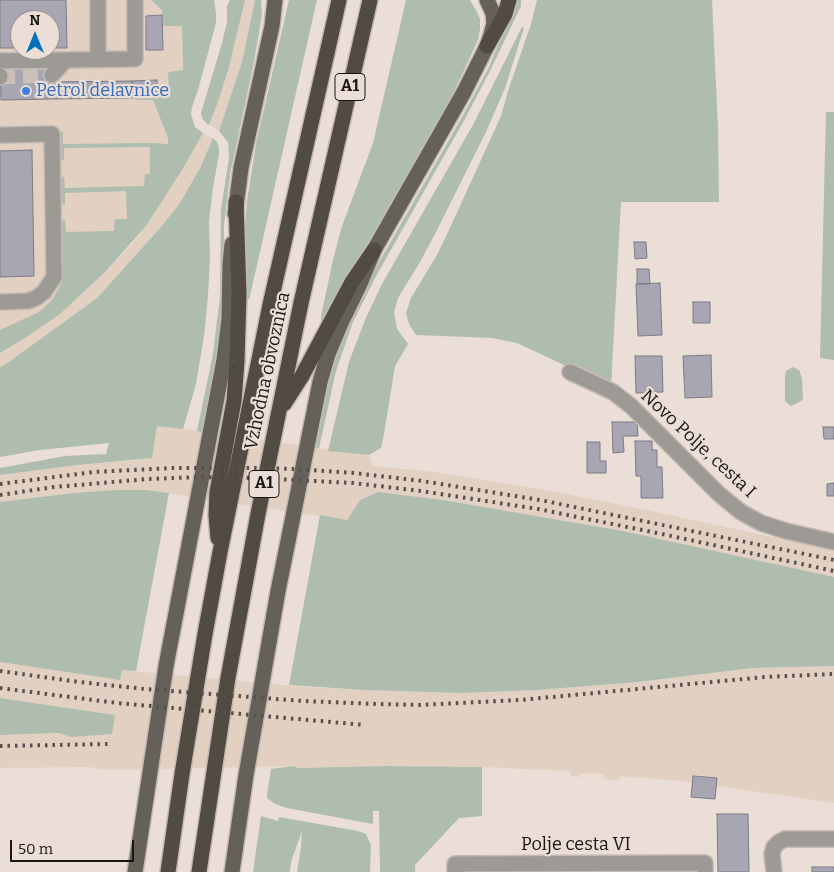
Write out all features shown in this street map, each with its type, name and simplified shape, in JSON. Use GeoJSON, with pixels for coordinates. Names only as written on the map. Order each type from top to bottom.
{"type":"FeatureCollection","features":[{"type":"Feature","properties":{"kind":"highway","name":"Vzhodna obvoznica"},"geometry":{"type":"LineString","coordinates":[[168,872],[182,774],[220,552],[270,305],[339,0]]}},
{"type":"Feature","properties":{"kind":"highway","name":"Vzhodna obvoznica"},"geometry":{"type":"LineString","coordinates":[[199,872],[230,670],[256,523],[324,202],[370,0]]}},
{"type":"Feature","properties":{"kind":"highway"},"geometry":{"type":"LineString","coordinates":[[487,46],[505,14],[509,0]]}},
{"type":"Feature","properties":{"kind":"highway"},"geometry":{"type":"LineString","coordinates":[[220,552],[216,515],[217,492],[234,401],[237,361],[239,294],[236,202]]}},
{"type":"Feature","properties":{"kind":"highway"},"geometry":{"type":"LineString","coordinates":[[279,412],[302,376],[352,282],[374,250]]}},
{"type":"Feature","properties":{"kind":"main road"},"geometry":{"type":"LineString","coordinates":[[134,872],[166,666],[224,360],[229,319],[230,264],[240,168],[272,26],[275,0]]}},
{"type":"Feature","properties":{"kind":"main road"},"geometry":{"type":"LineString","coordinates":[[232,872],[246,775],[278,591],[320,382],[328,354],[374,250],[464,92],[487,46],[494,23],[487,0]]}},
{"type":"Feature","properties":{"kind":"street"},"geometry":{"type":"LineString","coordinates":[[98,0],[98,60]]}},
{"type":"Feature","properties":{"kind":"street"},"geometry":{"type":"LineString","coordinates":[[0,61],[135,60],[134,0]]}},
{"type":"Feature","properties":{"kind":"street"},"geometry":{"type":"LineString","coordinates":[[52,75],[66,60]]}},
{"type":"Feature","properties":{"kind":"street"},"geometry":{"type":"LineString","coordinates":[[0,135],[52,134],[54,277],[44,292],[36,298],[28,301],[0,302]]}},
{"type":"Feature","properties":{"kind":"street","name":"Novo Polje, cesta I"},"geometry":{"type":"LineString","coordinates":[[570,372],[613,392],[631,406],[719,494],[741,512],[761,523],[834,542]]}},
{"type":"Feature","properties":{"kind":"street"},"geometry":{"type":"LineString","coordinates":[[774,872],[772,854],[774,846],[778,842],[785,839],[834,839]]}},
{"type":"Feature","properties":{"kind":"street","name":"Polje cesta VI"},"geometry":{"type":"LineString","coordinates":[[455,872],[455,864],[705,868]]}},
{"type":"Feature","properties":{"kind":"shaded area"},"geometry":{"type":"Polygon","coordinates":[[[0,0],[151,0],[182,26],[183,71],[168,72],[169,96],[132,96],[137,100],[153,100],[168,138],[168,144],[130,220],[63,303],[0,342],[0,0]]]}},
{"type":"Feature","properties":{"kind":"shaded area"},"geometry":{"type":"Polygon","coordinates":[[[245,0],[255,0],[242,62],[219,131],[209,125],[229,67],[245,0]]]}},
{"type":"Feature","properties":{"kind":"shaded area"},"geometry":{"type":"Polygon","coordinates":[[[203,133],[213,138],[200,168],[180,203],[161,227],[97,298],[0,367],[0,353],[59,314],[105,272],[131,245],[146,226],[182,170],[203,133]]]}},
{"type":"Feature","properties":{"kind":"shaded area"},"geometry":{"type":"Polygon","coordinates":[[[157,425],[369,455],[373,466],[434,472],[540,489],[834,550],[834,577],[623,531],[443,500],[378,492],[360,500],[347,520],[146,490],[73,493],[0,502],[0,475],[78,465],[139,460],[157,425]]]}},
{"type":"Feature","properties":{"kind":"shaded area"},"geometry":{"type":"Polygon","coordinates":[[[0,662],[120,680],[122,670],[306,687],[461,693],[537,690],[638,682],[752,668],[834,666],[834,803],[716,786],[716,778],[693,776],[692,782],[620,776],[619,780],[604,779],[604,774],[580,773],[580,777],[570,776],[570,771],[482,767],[383,766],[298,768],[293,766],[106,770],[89,767],[0,768],[0,735],[58,733],[72,737],[111,734],[115,715],[0,698],[0,662]]]}},
{"type":"Feature","properties":{"kind":"green space"},"geometry":{"type":"Polygon","coordinates":[[[151,0],[214,0],[216,23],[191,114],[195,127],[203,133],[146,226],[105,272],[60,314],[0,353],[0,330],[39,312],[52,300],[59,288],[62,280],[60,223],[65,220],[66,232],[114,231],[115,219],[127,219],[126,191],[65,193],[65,205],[60,202],[60,179],[64,176],[65,188],[144,186],[145,174],[150,174],[150,147],[64,148],[64,161],[59,157],[59,133],[63,131],[63,144],[168,144],[168,138],[153,100],[137,100],[132,98],[132,96],[169,96],[168,72],[183,70],[182,26],[163,26],[162,10],[151,0]]]}},
{"type":"Feature","properties":{"kind":"green space"},"geometry":{"type":"Polygon","coordinates":[[[230,0],[245,0],[229,67],[209,125],[202,118],[201,113],[222,43],[227,22],[227,6],[230,0]]]}},
{"type":"Feature","properties":{"kind":"green space"},"geometry":{"type":"Polygon","coordinates":[[[255,0],[261,0],[262,15],[230,174],[224,225],[223,320],[215,371],[202,432],[197,431],[213,354],[220,297],[221,209],[229,158],[228,142],[219,131],[242,62],[255,0]]]}},
{"type":"Feature","properties":{"kind":"green space"},"geometry":{"type":"Polygon","coordinates":[[[289,0],[317,0],[249,300],[246,295],[245,228],[247,201],[256,144],[289,0]]]}},
{"type":"Feature","properties":{"kind":"green space"},"geometry":{"type":"Polygon","coordinates":[[[406,0],[470,0],[480,19],[478,40],[451,98],[321,326],[321,316],[341,229],[373,143],[406,0]]]}},
{"type":"Feature","properties":{"kind":"green space"},"geometry":{"type":"Polygon","coordinates":[[[514,0],[521,0],[521,6],[490,71],[375,278],[353,322],[336,371],[319,448],[311,447],[325,386],[337,347],[370,278],[488,69],[504,31],[514,0]]]}},
{"type":"Feature","properties":{"kind":"green space"},"geometry":{"type":"Polygon","coordinates":[[[537,0],[712,0],[718,127],[719,202],[621,202],[611,387],[517,343],[492,338],[416,335],[409,324],[406,313],[411,298],[438,253],[501,116],[537,0]]]}},
{"type":"Feature","properties":{"kind":"green space"},"geometry":{"type":"Polygon","coordinates":[[[522,27],[524,28],[505,88],[486,132],[436,232],[398,298],[394,312],[397,329],[408,344],[395,366],[381,448],[369,455],[328,451],[349,362],[365,320],[382,284],[474,123],[522,27]]]}},
{"type":"Feature","properties":{"kind":"green space"},"geometry":{"type":"Polygon","coordinates":[[[826,112],[834,112],[834,360],[820,358],[826,112]]]}},
{"type":"Feature","properties":{"kind":"green space"},"geometry":{"type":"Polygon","coordinates":[[[213,138],[219,147],[219,154],[209,221],[210,259],[204,336],[196,384],[183,429],[157,426],[152,458],[0,475],[0,468],[65,456],[106,454],[109,443],[40,450],[0,457],[0,367],[97,298],[180,203],[200,168],[213,138]]]}},
{"type":"Feature","properties":{"kind":"green space"},"geometry":{"type":"Polygon","coordinates":[[[793,367],[799,370],[802,378],[803,400],[791,406],[785,401],[785,376],[786,371],[793,367]]]}},
{"type":"Feature","properties":{"kind":"green space"},"geometry":{"type":"Polygon","coordinates":[[[114,490],[146,490],[169,493],[136,671],[122,670],[120,680],[0,662],[0,502],[114,490]]]}},
{"type":"Feature","properties":{"kind":"green space"},"geometry":{"type":"Polygon","coordinates":[[[378,492],[443,500],[623,531],[834,577],[834,666],[752,668],[638,682],[537,690],[461,693],[364,690],[289,685],[320,515],[347,520],[360,500],[378,492]]]}},
{"type":"Feature","properties":{"kind":"green space"},"geometry":{"type":"Polygon","coordinates":[[[0,698],[115,715],[112,734],[72,737],[58,733],[0,735],[0,698]]]}},
{"type":"Feature","properties":{"kind":"green space"},"geometry":{"type":"Polygon","coordinates":[[[294,766],[298,768],[383,766],[482,767],[482,816],[459,818],[415,865],[415,872],[380,872],[379,811],[373,811],[373,824],[287,808],[275,804],[267,798],[271,769],[294,766]]]}},
{"type":"Feature","properties":{"kind":"green space"},"geometry":{"type":"Polygon","coordinates":[[[261,816],[278,821],[279,817],[366,834],[371,845],[370,872],[297,872],[302,831],[291,862],[290,872],[253,872],[261,816]]]}},
{"type":"Feature","properties":{"kind":"building"},"geometry":{"type":"Polygon","coordinates":[[[0,0],[66,0],[67,48],[60,48],[60,10],[10,10],[10,48],[0,48],[0,0]]]}},
{"type":"Feature","properties":{"kind":"building"},"geometry":{"type":"Polygon","coordinates":[[[162,15],[163,50],[146,50],[146,16],[162,15]]]}},
{"type":"Feature","properties":{"kind":"building","name":"Petrol delavnice"},"geometry":{"type":"Polygon","coordinates":[[[51,66],[52,99],[1,100],[0,67],[51,66]]]}},
{"type":"Feature","properties":{"kind":"building"},"geometry":{"type":"Polygon","coordinates":[[[157,80],[157,96],[132,96],[132,81],[157,80]]]}},
{"type":"Feature","properties":{"kind":"building"},"geometry":{"type":"Polygon","coordinates":[[[132,81],[132,98],[52,99],[52,82],[132,81]]]}},
{"type":"Feature","properties":{"kind":"building"},"geometry":{"type":"Polygon","coordinates":[[[32,150],[34,276],[0,277],[0,151],[32,150]]]}},
{"type":"Feature","properties":{"kind":"building"},"geometry":{"type":"Polygon","coordinates":[[[634,242],[646,242],[647,258],[635,259],[634,242]]]}},
{"type":"Feature","properties":{"kind":"building"},"geometry":{"type":"Polygon","coordinates":[[[637,269],[649,269],[650,284],[637,284],[637,269]]]}},
{"type":"Feature","properties":{"kind":"building"},"geometry":{"type":"Polygon","coordinates":[[[660,283],[662,335],[638,336],[636,284],[660,283]]]}},
{"type":"Feature","properties":{"kind":"building"},"geometry":{"type":"Polygon","coordinates":[[[693,302],[710,302],[710,323],[693,323],[693,302]]]}},
{"type":"Feature","properties":{"kind":"building"},"geometry":{"type":"Polygon","coordinates":[[[711,355],[712,397],[685,398],[683,356],[711,355]]]}},
{"type":"Feature","properties":{"kind":"building"},"geometry":{"type":"Polygon","coordinates":[[[635,356],[662,356],[663,392],[636,393],[635,356]]]}},
{"type":"Feature","properties":{"kind":"building"},"geometry":{"type":"Polygon","coordinates":[[[612,422],[637,422],[638,436],[623,436],[624,452],[613,453],[612,422]]]}},
{"type":"Feature","properties":{"kind":"building"},"geometry":{"type":"Polygon","coordinates":[[[823,427],[834,427],[834,439],[824,439],[823,427]]]}},
{"type":"Feature","properties":{"kind":"building"},"geometry":{"type":"Polygon","coordinates":[[[635,441],[652,441],[652,450],[657,450],[657,467],[662,467],[663,498],[641,498],[641,476],[636,476],[635,441]]]}},
{"type":"Feature","properties":{"kind":"building"},"geometry":{"type":"Polygon","coordinates":[[[587,442],[600,442],[600,461],[606,461],[606,473],[587,473],[587,442]]]}},
{"type":"Feature","properties":{"kind":"building"},"geometry":{"type":"Polygon","coordinates":[[[834,483],[834,496],[827,496],[827,484],[834,483]]]}},
{"type":"Feature","properties":{"kind":"building"},"geometry":{"type":"Polygon","coordinates":[[[693,776],[717,778],[715,799],[691,797],[693,776]]]}},
{"type":"Feature","properties":{"kind":"building"},"geometry":{"type":"Polygon","coordinates":[[[717,814],[748,814],[749,872],[718,872],[717,814]]]}},
{"type":"Feature","properties":{"kind":"building"},"geometry":{"type":"Polygon","coordinates":[[[812,867],[834,867],[834,872],[812,872],[812,867]]]}},
{"type":"Feature","properties":{"kind":"tunnel"},"geometry":{"type":"LineString","coordinates":[[0,77],[52,75]]}},
{"type":"Feature","properties":{"kind":"railway"},"geometry":{"type":"LineString","coordinates":[[0,484],[94,472],[174,468],[295,469],[354,473],[422,481],[540,500],[834,560]]}},
{"type":"Feature","properties":{"kind":"railway"},"geometry":{"type":"LineString","coordinates":[[0,495],[54,487],[148,479],[200,477],[353,483],[421,491],[538,509],[834,571]]}},
{"type":"Feature","properties":{"kind":"railway"},"geometry":{"type":"LineString","coordinates":[[0,671],[145,689],[303,701],[420,705],[520,700],[765,677],[834,674]]}},
{"type":"Feature","properties":{"kind":"railway"},"geometry":{"type":"LineString","coordinates":[[0,688],[117,703],[365,725]]}},
{"type":"Feature","properties":{"kind":"railway"},"geometry":{"type":"LineString","coordinates":[[0,746],[110,744]]}},
{"type":"Feature","properties":{"kind":"place","name":"Petrol delavnice"},"geometry":{"type":"Point","coordinates":[26,91]}}]}
